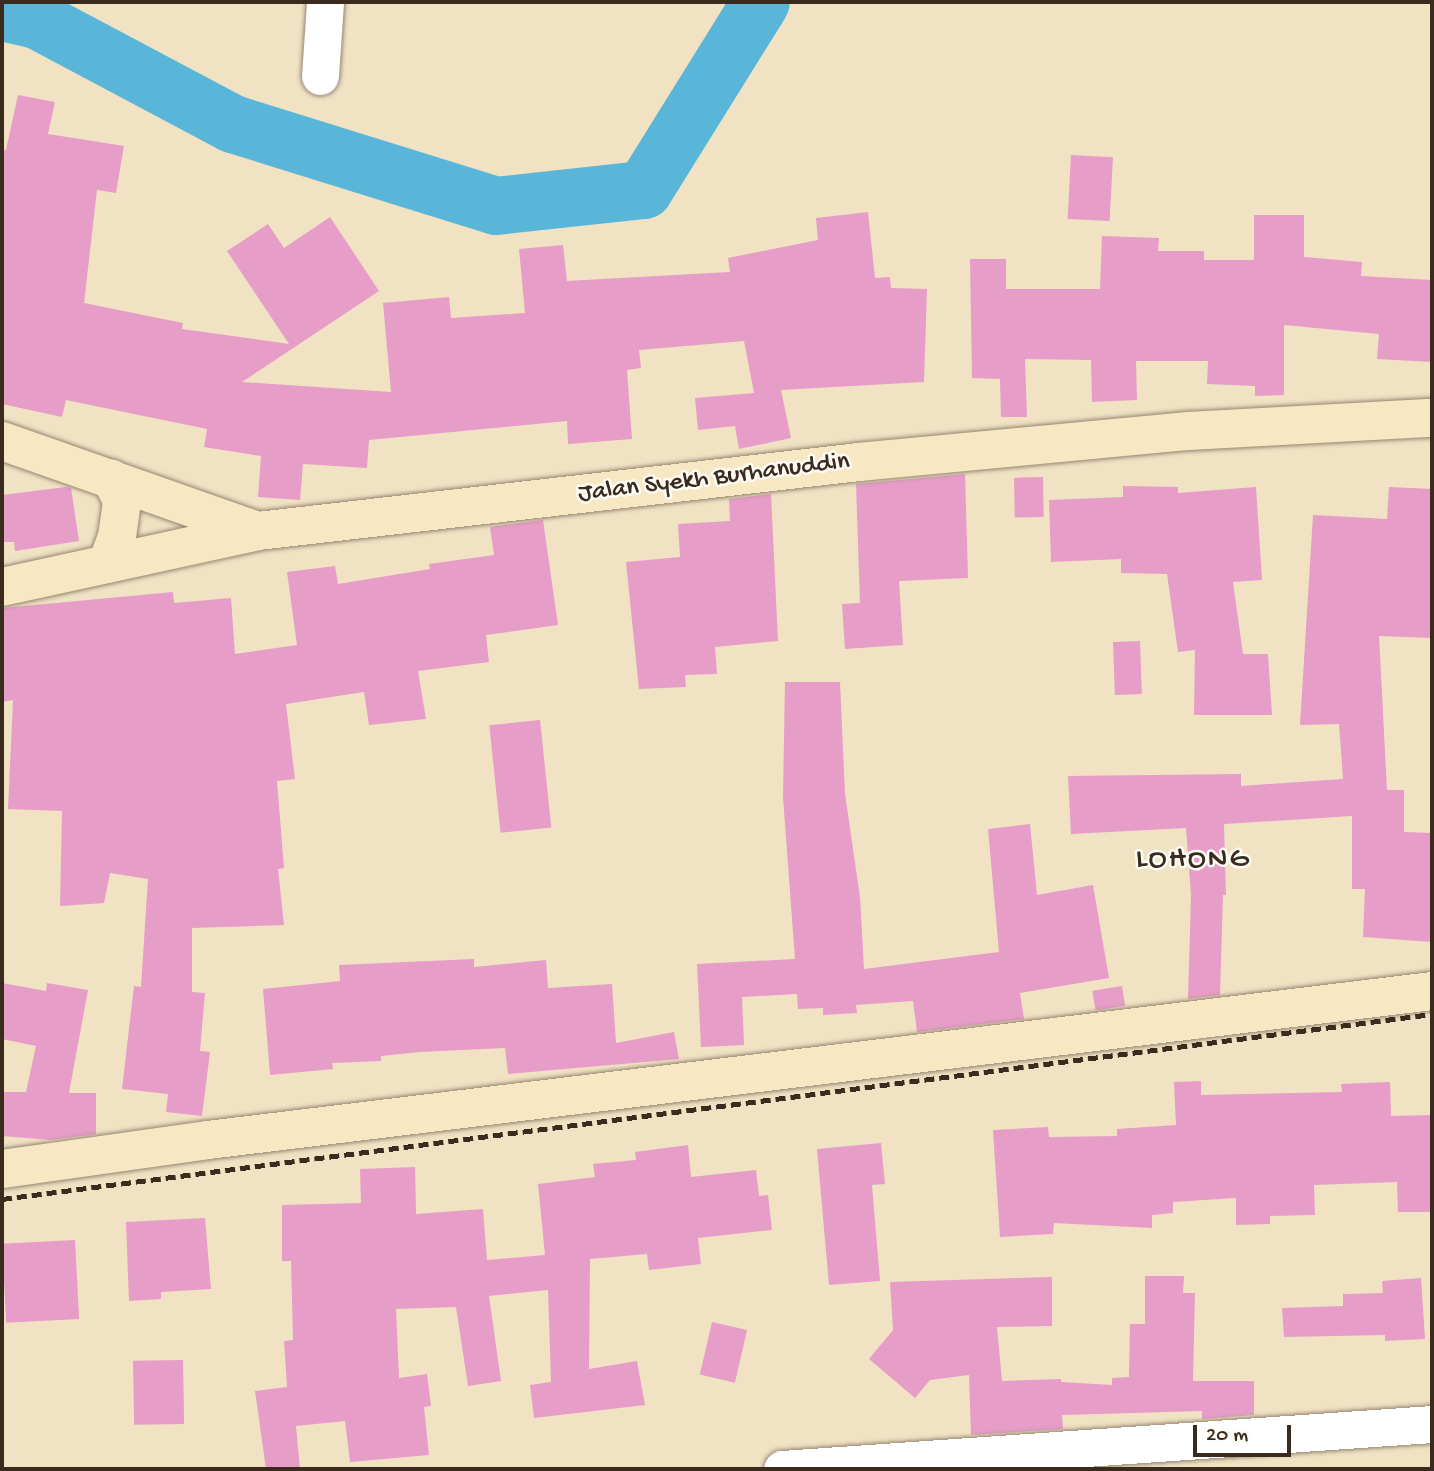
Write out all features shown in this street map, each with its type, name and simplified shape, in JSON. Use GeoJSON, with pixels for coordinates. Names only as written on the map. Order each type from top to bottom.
{"type":"FeatureCollection","features":[{"type":"Feature","properties":{"kind":"street"},"geometry":{"type":"LineString","coordinates":[[320,76],[326,2]]}},
{"type":"Feature","properties":{"kind":"street","name":"Jalan Syekh Burhanuddin"},"geometry":{"type":"LineString","coordinates":[[2,587],[258,531],[873,461],[1189,431],[1432,418]]}},
{"type":"Feature","properties":{"kind":"street"},"geometry":{"type":"LineString","coordinates":[[2,440],[258,531]]}},
{"type":"Feature","properties":{"kind":"street"},"geometry":{"type":"LineString","coordinates":[[107,564],[117,537],[122,501],[111,478]]}},
{"type":"Feature","properties":{"kind":"street"},"geometry":{"type":"LineString","coordinates":[[2,1169],[222,1138],[1432,991]]}},
{"type":"Feature","properties":{"kind":"street"},"geometry":{"type":"LineString","coordinates":[[782,1469],[1045,1461],[1432,1424]]}},
{"type":"Feature","properties":{"kind":"building"},"geometry":{"type":"Polygon","coordinates":[[[18,95],[55,102],[48,134],[124,146],[116,193],[97,190],[84,303],[183,323],[182,329],[289,344],[227,251],[268,224],[284,248],[330,217],[379,291],[242,382],[391,392],[383,303],[449,297],[451,318],[525,313],[519,249],[563,245],[567,281],[730,272],[728,258],[818,240],[816,218],[868,212],[875,278],[890,277],[891,288],[927,289],[924,382],[781,390],[791,438],[739,449],[735,426],[698,430],[695,398],[754,393],[744,341],[639,350],[641,368],[627,370],[632,439],[568,444],[567,421],[369,440],[367,468],[303,464],[300,500],[258,497],[261,456],[204,447],[207,429],[66,400],[62,417],[2,404],[2,150],[6,150],[18,95]]]}},
{"type":"Feature","properties":{"kind":"building"},"geometry":{"type":"Polygon","coordinates":[[[1071,155],[1113,157],[1110,221],[1068,219],[1071,155]]]}},
{"type":"Feature","properties":{"kind":"building"},"geometry":{"type":"Polygon","coordinates":[[[1254,215],[1304,215],[1304,257],[1362,262],[1361,276],[1432,280],[1432,362],[1377,359],[1379,334],[1284,325],[1284,395],[1255,396],[1255,386],[1207,384],[1208,361],[1136,361],[1137,400],[1092,402],[1091,360],[1025,359],[1027,417],[1001,417],[1000,379],[972,378],[970,259],[1006,259],[1006,289],[1100,289],[1102,236],[1159,238],[1158,251],[1204,251],[1204,260],[1254,260],[1254,215]]]}},
{"type":"Feature","properties":{"kind":"building"},"geometry":{"type":"Polygon","coordinates":[[[965,474],[968,578],[899,581],[903,645],[845,649],[842,604],[860,603],[856,484],[965,474]]]}},
{"type":"Feature","properties":{"kind":"building"},"geometry":{"type":"Polygon","coordinates":[[[1043,477],[1044,517],[1015,518],[1014,478],[1043,477]]]}},
{"type":"Feature","properties":{"kind":"building"},"geometry":{"type":"Polygon","coordinates":[[[1123,486],[1178,487],[1178,493],[1256,487],[1262,580],[1233,582],[1243,654],[1268,654],[1272,715],[1194,715],[1195,650],[1178,652],[1167,574],[1121,573],[1121,559],[1051,562],[1049,500],[1123,497],[1123,486]]]}},
{"type":"Feature","properties":{"kind":"building"},"geometry":{"type":"Polygon","coordinates":[[[1389,487],[1432,489],[1432,638],[1379,636],[1387,790],[1404,790],[1404,832],[1432,833],[1432,942],[1363,937],[1365,889],[1352,889],[1352,816],[1224,824],[1226,895],[1223,895],[1220,995],[1188,999],[1191,896],[1186,828],[1071,834],[1068,776],[1241,774],[1241,786],[1343,779],[1339,724],[1300,725],[1313,515],[1387,519],[1389,487]]]}},
{"type":"Feature","properties":{"kind":"building"},"geometry":{"type":"Polygon","coordinates":[[[71,488],[79,541],[15,551],[14,542],[2,542],[2,495],[71,488]]]}},
{"type":"Feature","properties":{"kind":"building"},"geometry":{"type":"Polygon","coordinates":[[[771,494],[778,641],[715,647],[717,674],[685,675],[686,687],[639,689],[626,562],[680,557],[678,524],[730,521],[729,499],[771,494]]]}},
{"type":"Feature","properties":{"kind":"building"},"geometry":{"type":"Polygon","coordinates":[[[543,520],[558,625],[486,635],[489,662],[418,671],[426,719],[369,725],[364,692],[286,704],[295,779],[277,781],[284,868],[278,869],[284,925],[192,928],[192,992],[205,993],[200,1051],[210,1052],[202,1116],[166,1112],[168,1094],[122,1089],[134,986],[141,987],[148,879],[110,873],[104,903],[60,906],[62,811],[8,809],[13,700],[2,702],[2,608],[173,592],[174,603],[231,598],[235,654],[297,645],[287,572],[335,566],[338,584],[430,569],[429,564],[494,555],[490,527],[543,520]]]}},
{"type":"Feature","properties":{"kind":"building"},"geometry":{"type":"Polygon","coordinates":[[[1140,641],[1142,694],[1115,695],[1113,642],[1140,641]]]}},
{"type":"Feature","properties":{"kind":"building"},"geometry":{"type":"Polygon","coordinates":[[[785,682],[840,682],[845,794],[860,897],[864,969],[999,952],[988,829],[1030,824],[1037,895],[1093,885],[1109,978],[1020,993],[1024,1019],[917,1032],[913,1001],[856,1005],[857,1013],[823,1015],[823,1008],[798,1009],[797,994],[742,997],[744,1045],[701,1047],[697,964],[795,959],[783,797],[785,682]]]}},
{"type":"Feature","properties":{"kind":"building"},"geometry":{"type":"Polygon","coordinates":[[[540,720],[551,827],[501,833],[489,725],[540,720]]]}},
{"type":"Feature","properties":{"kind":"building"},"geometry":{"type":"Polygon","coordinates":[[[474,959],[474,967],[546,960],[548,988],[612,984],[616,1043],[674,1032],[679,1059],[508,1074],[505,1048],[381,1056],[381,1061],[332,1063],[333,1069],[270,1075],[263,989],[340,981],[339,965],[474,959]]]}},
{"type":"Feature","properties":{"kind":"building"},"geometry":{"type":"Polygon","coordinates":[[[2,983],[46,991],[47,983],[88,990],[69,1093],[96,1093],[96,1134],[51,1140],[2,1136],[2,1092],[26,1092],[36,1046],[2,1039],[2,983]]]}},
{"type":"Feature","properties":{"kind":"building"},"geometry":{"type":"Polygon","coordinates":[[[1122,986],[1125,1006],[1095,1010],[1092,991],[1122,986]]]}},
{"type":"Feature","properties":{"kind":"building"},"geometry":{"type":"Polygon","coordinates":[[[1201,1081],[1201,1095],[1342,1092],[1341,1084],[1390,1082],[1391,1116],[1432,1115],[1432,1212],[1398,1212],[1397,1182],[1314,1185],[1315,1215],[1270,1216],[1270,1224],[1236,1225],[1236,1198],[1173,1202],[1173,1213],[1152,1215],[1152,1228],[1054,1223],[1053,1234],[1000,1237],[993,1130],[1048,1127],[1049,1137],[1117,1136],[1117,1129],[1176,1125],[1174,1082],[1201,1081]]]}},
{"type":"Feature","properties":{"kind":"building"},"geometry":{"type":"Polygon","coordinates":[[[881,1143],[885,1184],[872,1185],[880,1281],[829,1285],[817,1149],[881,1143]]]}},
{"type":"Feature","properties":{"kind":"building"},"geometry":{"type":"Polygon","coordinates":[[[688,1145],[691,1177],[756,1170],[759,1196],[768,1195],[772,1230],[698,1238],[701,1264],[649,1270],[647,1254],[590,1259],[589,1369],[637,1361],[645,1405],[534,1418],[530,1385],[551,1382],[548,1290],[489,1296],[501,1381],[468,1386],[456,1307],[396,1309],[399,1378],[427,1374],[431,1406],[424,1407],[429,1455],[350,1462],[345,1421],[296,1426],[300,1469],[266,1469],[255,1391],[287,1387],[284,1341],[293,1340],[291,1261],[282,1261],[282,1205],[361,1203],[360,1169],[415,1167],[416,1214],[483,1209],[487,1260],[545,1255],[538,1184],[595,1177],[593,1164],[636,1160],[635,1152],[688,1145]]]}},
{"type":"Feature","properties":{"kind":"building"},"geometry":{"type":"Polygon","coordinates":[[[205,1218],[211,1289],[161,1292],[161,1299],[129,1301],[126,1222],[205,1218]]]}},
{"type":"Feature","properties":{"kind":"building"},"geometry":{"type":"Polygon","coordinates":[[[75,1240],[79,1319],[6,1323],[2,1244],[75,1240]]]}},
{"type":"Feature","properties":{"kind":"building"},"geometry":{"type":"Polygon","coordinates":[[[1145,1276],[1184,1276],[1183,1293],[1195,1293],[1193,1381],[1254,1381],[1254,1415],[1202,1419],[1202,1411],[1062,1415],[1063,1429],[971,1435],[969,1375],[930,1380],[915,1398],[869,1359],[893,1330],[890,1282],[1052,1277],[1052,1326],[997,1327],[1002,1381],[1061,1379],[1061,1382],[1112,1385],[1112,1378],[1129,1377],[1130,1324],[1145,1324],[1145,1276]]]}},
{"type":"Feature","properties":{"kind":"building"},"geometry":{"type":"Polygon","coordinates":[[[1421,1278],[1425,1339],[1385,1341],[1385,1335],[1284,1337],[1282,1308],[1343,1306],[1343,1294],[1383,1293],[1382,1281],[1421,1278]]]}},
{"type":"Feature","properties":{"kind":"building"},"geometry":{"type":"Polygon","coordinates":[[[712,1322],[747,1330],[735,1383],[700,1375],[712,1322]]]}},
{"type":"Feature","properties":{"kind":"building"},"geometry":{"type":"Polygon","coordinates":[[[183,1360],[184,1424],[134,1425],[133,1361],[183,1360]]]}},
{"type":"Feature","properties":{"kind":"waterway"},"geometry":{"type":"LineString","coordinates":[[2,12],[37,20],[233,124],[496,206],[644,190],[761,2]]}},
{"type":"Feature","properties":{"kind":"railway"},"geometry":{"type":"LineString","coordinates":[[2,1199],[1432,1014]]}},
{"type":"Feature","properties":{"kind":"district","name":"LOHONG"},"geometry":{"type":"Point","coordinates":[1193,861]}}]}
